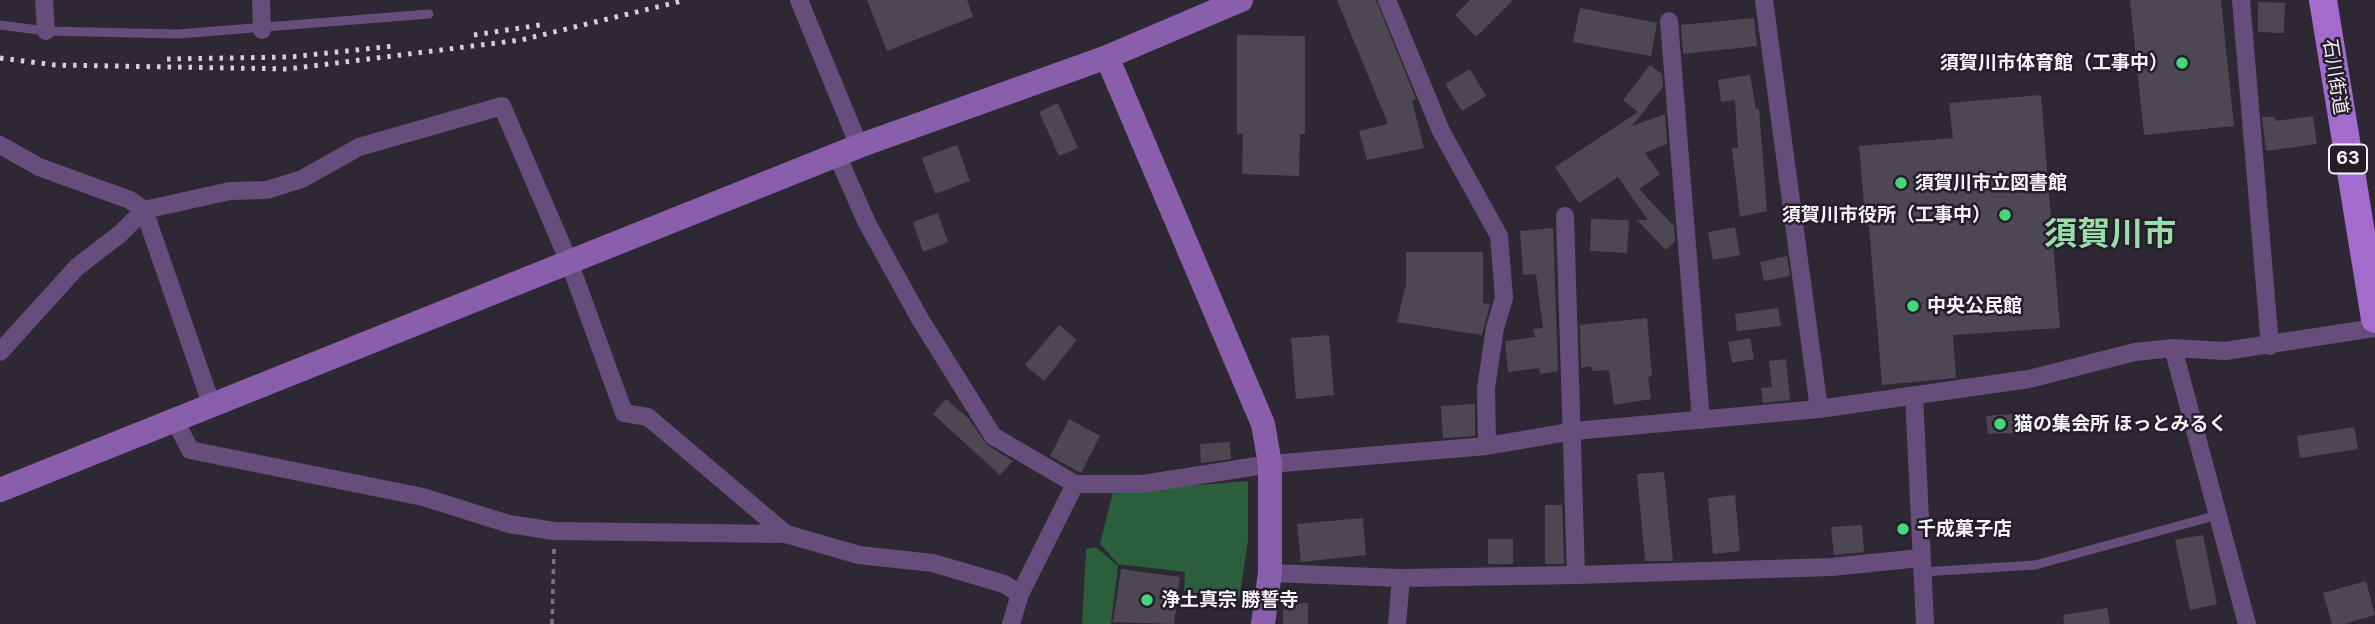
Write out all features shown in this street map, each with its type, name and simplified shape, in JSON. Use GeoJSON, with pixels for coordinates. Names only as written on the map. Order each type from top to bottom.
{"type":"FeatureCollection","features":[{"type":"Feature","properties":{"kind":"main road","name":"石川街道"},"geometry":{"type":"LineString","coordinates":[[2323,0],[2375,319]]}},
{"type":"Feature","properties":{"kind":"street"},"geometry":{"type":"LineString","coordinates":[[44,0],[46,31]]}},
{"type":"Feature","properties":{"kind":"street"},"geometry":{"type":"LineString","coordinates":[[261,0],[262,30]]}},
{"type":"Feature","properties":{"kind":"street"},"geometry":{"type":"LineString","coordinates":[[799,0],[859,146]]}},
{"type":"Feature","properties":{"kind":"street"},"geometry":{"type":"LineString","coordinates":[[0,491],[859,146],[1107,57],[1241,0]]}},
{"type":"Feature","properties":{"kind":"street"},"geometry":{"type":"LineString","coordinates":[[1387,0],[1441,131],[1499,236],[1504,298],[1495,328],[1486,388],[1487,446]]}},
{"type":"Feature","properties":{"kind":"street"},"geometry":{"type":"LineString","coordinates":[[1764,0],[1819,409]]}},
{"type":"Feature","properties":{"kind":"street"},"geometry":{"type":"LineString","coordinates":[[2241,0],[2270,346]]}},
{"type":"Feature","properties":{"kind":"street"},"geometry":{"type":"LineString","coordinates":[[1669,21],[1700,420]]}},
{"type":"Feature","properties":{"kind":"street"},"geometry":{"type":"LineString","coordinates":[[1107,57],[1264,424],[1270,464],[1270,573],[1263,624]]}},
{"type":"Feature","properties":{"kind":"street"},"geometry":{"type":"LineString","coordinates":[[0,352],[77,267],[120,234],[144,210],[230,191],[267,190],[302,179],[359,148],[502,106],[570,264],[624,413],[648,417],[786,534]]}},
{"type":"Feature","properties":{"kind":"street"},"geometry":{"type":"LineString","coordinates":[[0,145],[39,167],[130,200],[144,210],[212,406]]}},
{"type":"Feature","properties":{"kind":"street"},"geometry":{"type":"LineString","coordinates":[[837,155],[867,222],[920,319],[993,436],[1075,484],[1143,484],[1270,464],[1487,446],[1574,431],[1819,409],[2029,379],[2135,352],[2173,348],[2225,351],[2375,328]]}},
{"type":"Feature","properties":{"kind":"street"},"geometry":{"type":"LineString","coordinates":[[1566,215],[1576,575]]}},
{"type":"Feature","properties":{"kind":"street"},"geometry":{"type":"LineString","coordinates":[[2173,348],[2247,624]]}},
{"type":"Feature","properties":{"kind":"street"},"geometry":{"type":"LineString","coordinates":[[1914,395],[1925,624]]}},
{"type":"Feature","properties":{"kind":"street"},"geometry":{"type":"LineString","coordinates":[[175,420],[190,450],[422,497],[509,524],[554,531],[786,534],[859,555],[933,563],[1004,584],[1020,594]]}},
{"type":"Feature","properties":{"kind":"street"},"geometry":{"type":"LineString","coordinates":[[1012,624],[1020,594],[1075,484]]}},
{"type":"Feature","properties":{"kind":"street"},"geometry":{"type":"LineString","coordinates":[[1270,573],[1401,578],[1921,565]]}},
{"type":"Feature","properties":{"kind":"street"},"geometry":{"type":"LineString","coordinates":[[1397,624],[1401,578]]}},
{"type":"Feature","properties":{"kind":"lane"},"geometry":{"type":"LineString","coordinates":[[0,24],[46,31],[178,34],[262,30],[429,14]]}},
{"type":"Feature","properties":{"kind":"lane"},"geometry":{"type":"LineString","coordinates":[[1921,565],[2035,565],[2218,515]]}},
{"type":"Feature","properties":{"kind":"path"},"geometry":{"type":"LineString","coordinates":[[552,624],[554,531]]}},
{"type":"Feature","properties":{"kind":"green space"},"geometry":{"type":"Polygon","coordinates":[[[1248,481],[1248,540],[1239,601],[1184,591],[1185,572],[1118,564],[1100,544],[1113,492],[1248,481]]]}},
{"type":"Feature","properties":{"kind":"green space"},"geometry":{"type":"Polygon","coordinates":[[[1096,547],[1118,566],[1111,624],[1082,624],[1086,549],[1096,547]]]}},
{"type":"Feature","properties":{"kind":"building"},"geometry":{"type":"Polygon","coordinates":[[[867,0],[967,0],[973,17],[887,51],[867,0]]]}},
{"type":"Feature","properties":{"kind":"building"},"geometry":{"type":"Polygon","coordinates":[[[1337,0],[1376,0],[1416,99],[1412,101],[1424,148],[1367,160],[1359,131],[1388,124],[1337,0]]]}},
{"type":"Feature","properties":{"kind":"building"},"geometry":{"type":"Polygon","coordinates":[[[1470,0],[1513,0],[1476,37],[1455,15],[1470,0]]]}},
{"type":"Feature","properties":{"kind":"building","name":"須賀川市体育館（工事中）"},"geometry":{"type":"Polygon","coordinates":[[[2130,0],[2221,0],[2234,126],[2144,135],[2130,0]]]}},
{"type":"Feature","properties":{"kind":"building"},"geometry":{"type":"Polygon","coordinates":[[[2258,2],[2285,3],[2284,33],[2258,32],[2258,2]]]}},
{"type":"Feature","properties":{"kind":"building"},"geometry":{"type":"Polygon","coordinates":[[[1580,8],[1657,23],[1651,56],[1573,42],[1580,8]]]}},
{"type":"Feature","properties":{"kind":"building"},"geometry":{"type":"Polygon","coordinates":[[[1754,18],[1757,46],[1683,54],[1681,25],[1754,18]]]}},
{"type":"Feature","properties":{"kind":"building"},"geometry":{"type":"Polygon","coordinates":[[[1237,35],[1305,36],[1305,134],[1300,134],[1299,176],[1242,174],[1243,134],[1237,134],[1237,35]]]}},
{"type":"Feature","properties":{"kind":"building"},"geometry":{"type":"Polygon","coordinates":[[[1650,65],[1662,74],[1663,87],[1632,126],[1665,114],[1667,144],[1645,153],[1660,174],[1639,189],[1674,226],[1675,241],[1666,250],[1637,220],[1648,220],[1618,177],[1579,203],[1555,167],[1638,112],[1623,100],[1650,65]]]}},
{"type":"Feature","properties":{"kind":"building"},"geometry":{"type":"Polygon","coordinates":[[[1470,69],[1486,96],[1462,111],[1445,84],[1470,69]]]}},
{"type":"Feature","properties":{"kind":"building"},"geometry":{"type":"Polygon","coordinates":[[[1750,75],[1756,109],[1759,109],[1767,211],[1740,217],[1732,148],[1738,148],[1735,100],[1721,102],[1718,80],[1750,75]]]}},
{"type":"Feature","properties":{"kind":"building"},"geometry":{"type":"Polygon","coordinates":[[[2041,95],[2060,328],[1953,335],[1956,378],[1882,385],[1869,226],[1866,226],[1859,146],[1953,138],[1949,103],[2041,95]]]}},
{"type":"Feature","properties":{"kind":"building"},"geometry":{"type":"Polygon","coordinates":[[[1058,103],[1078,148],[1059,156],[1039,112],[1058,103]]]}},
{"type":"Feature","properties":{"kind":"building"},"geometry":{"type":"Polygon","coordinates":[[[2313,116],[2317,144],[2266,151],[2262,117],[2275,117],[2275,121],[2313,116]]]}},
{"type":"Feature","properties":{"kind":"building"},"geometry":{"type":"Polygon","coordinates":[[[957,145],[970,181],[935,194],[922,158],[957,145]]]}},
{"type":"Feature","properties":{"kind":"building"},"geometry":{"type":"Polygon","coordinates":[[[938,213],[948,242],[923,252],[913,222],[938,213]]]}},
{"type":"Feature","properties":{"kind":"building"},"geometry":{"type":"Polygon","coordinates":[[[1591,219],[1629,220],[1627,253],[1590,251],[1591,219]]]}},
{"type":"Feature","properties":{"kind":"building"},"geometry":{"type":"Polygon","coordinates":[[[1735,227],[1740,255],[1713,260],[1708,232],[1735,227]]]}},
{"type":"Feature","properties":{"kind":"building"},"geometry":{"type":"Polygon","coordinates":[[[1553,228],[1558,371],[1540,374],[1539,368],[1508,372],[1505,341],[1535,337],[1533,329],[1543,328],[1536,274],[1523,275],[1520,231],[1553,228]]]}},
{"type":"Feature","properties":{"kind":"building"},"geometry":{"type":"Polygon","coordinates":[[[1406,252],[1483,252],[1483,303],[1490,304],[1482,335],[1397,322],[1406,284],[1406,252]]]}},
{"type":"Feature","properties":{"kind":"building"},"geometry":{"type":"Polygon","coordinates":[[[1787,256],[1790,276],[1764,281],[1760,262],[1787,256]]]}},
{"type":"Feature","properties":{"kind":"building"},"geometry":{"type":"Polygon","coordinates":[[[1778,308],[1781,326],[1737,331],[1735,314],[1778,308]]]}},
{"type":"Feature","properties":{"kind":"building"},"geometry":{"type":"Polygon","coordinates":[[[1647,318],[1652,376],[1648,377],[1651,399],[1614,405],[1609,370],[1592,371],[1591,366],[1581,368],[1580,325],[1647,318]]]}},
{"type":"Feature","properties":{"kind":"building"},"geometry":{"type":"Polygon","coordinates":[[[1059,325],[1077,340],[1044,381],[1025,365],[1059,325]]]}},
{"type":"Feature","properties":{"kind":"building"},"geometry":{"type":"Polygon","coordinates":[[[1329,335],[1334,395],[1296,399],[1291,338],[1329,335]]]}},
{"type":"Feature","properties":{"kind":"building"},"geometry":{"type":"Polygon","coordinates":[[[1750,338],[1754,359],[1732,363],[1728,342],[1750,338]]]}},
{"type":"Feature","properties":{"kind":"building"},"geometry":{"type":"Polygon","coordinates":[[[1786,359],[1790,400],[1763,403],[1761,388],[1772,387],[1769,361],[1786,359]]]}},
{"type":"Feature","properties":{"kind":"building"},"geometry":{"type":"Polygon","coordinates":[[[946,399],[969,419],[987,445],[1013,461],[1000,475],[933,414],[946,399]]]}},
{"type":"Feature","properties":{"kind":"building"},"geometry":{"type":"Polygon","coordinates":[[[1475,404],[1475,436],[1443,438],[1441,406],[1475,404]]]}},
{"type":"Feature","properties":{"kind":"building","name":"猫の集会所 ほっとみるく"},"geometry":{"type":"Polygon","coordinates":[[[2013,414],[2014,433],[1988,434],[1986,416],[2013,414]]]}},
{"type":"Feature","properties":{"kind":"building"},"geometry":{"type":"Polygon","coordinates":[[[1069,419],[1100,436],[1081,473],[1050,456],[1069,419]]]}},
{"type":"Feature","properties":{"kind":"building"},"geometry":{"type":"Polygon","coordinates":[[[2354,427],[2358,449],[2300,458],[2297,436],[2354,427]]]}},
{"type":"Feature","properties":{"kind":"building"},"geometry":{"type":"Polygon","coordinates":[[[1230,442],[1231,459],[1201,463],[1200,444],[1230,442]]]}},
{"type":"Feature","properties":{"kind":"building"},"geometry":{"type":"Polygon","coordinates":[[[1664,472],[1673,561],[1645,561],[1637,474],[1664,472]]]}},
{"type":"Feature","properties":{"kind":"building"},"geometry":{"type":"Polygon","coordinates":[[[1735,495],[1740,551],[1713,554],[1708,498],[1735,495]]]}},
{"type":"Feature","properties":{"kind":"building"},"geometry":{"type":"Polygon","coordinates":[[[1545,505],[1562,505],[1564,564],[1545,564],[1545,505]]]}},
{"type":"Feature","properties":{"kind":"building"},"geometry":{"type":"Polygon","coordinates":[[[1363,518],[1366,555],[1301,562],[1297,524],[1363,518]]]}},
{"type":"Feature","properties":{"kind":"building"},"geometry":{"type":"Polygon","coordinates":[[[1862,525],[1864,552],[1834,555],[1831,527],[1862,525]]]}},
{"type":"Feature","properties":{"kind":"building"},"geometry":{"type":"Polygon","coordinates":[[[2203,535],[2217,604],[2190,610],[2175,540],[2203,535]]]}},
{"type":"Feature","properties":{"kind":"building"},"geometry":{"type":"Polygon","coordinates":[[[1488,539],[1513,539],[1513,564],[1488,564],[1488,539]]]}},
{"type":"Feature","properties":{"kind":"building","name":"浄土真宗 勝誓寺"},"geometry":{"type":"Polygon","coordinates":[[[1121,569],[1180,577],[1174,624],[1113,622],[1121,569]]]}},
{"type":"Feature","properties":{"kind":"building"},"geometry":{"type":"Polygon","coordinates":[[[2366,581],[2375,615],[2345,624],[2332,624],[2323,593],[2366,581]]]}},
{"type":"Feature","properties":{"kind":"building"},"geometry":{"type":"Polygon","coordinates":[[[1283,603],[1308,603],[1308,624],[1283,624],[1283,603]]]}},
{"type":"Feature","properties":{"kind":"building"},"geometry":{"type":"Polygon","coordinates":[[[2107,608],[2110,624],[2064,624],[2063,615],[2107,608]]]}},
{"type":"Feature","properties":{"kind":"railway"},"geometry":{"type":"LineString","coordinates":[[0,58],[55,65],[288,69],[521,40],[686,0]]}},
{"type":"Feature","properties":{"kind":"railway"},"geometry":{"type":"LineString","coordinates":[[474,35],[540,25]]}},
{"type":"Feature","properties":{"kind":"railway"},"geometry":{"type":"LineString","coordinates":[[167,59],[290,57],[394,46]]}},
{"type":"Feature","properties":{"kind":"place","name":"須賀川市体育館（工事中）"},"geometry":{"type":"Point","coordinates":[2182,63]}},
{"type":"Feature","properties":{"kind":"place","name":"須賀川市立図書館"},"geometry":{"type":"Point","coordinates":[1901,183]}},
{"type":"Feature","properties":{"kind":"place","name":"須賀川市役所（工事中）"},"geometry":{"type":"Point","coordinates":[2005,215]}},
{"type":"Feature","properties":{"kind":"place","name":"中央公民館"},"geometry":{"type":"Point","coordinates":[1913,306]}},
{"type":"Feature","properties":{"kind":"place","name":"猫の集会所 ほっとみるく"},"geometry":{"type":"Point","coordinates":[2000,424]}},
{"type":"Feature","properties":{"kind":"place","name":"千成菓子店"},"geometry":{"type":"Point","coordinates":[1903,529]}},
{"type":"Feature","properties":{"kind":"place","name":"浄土真宗 勝誓寺"},"geometry":{"type":"Point","coordinates":[1147,600]}},
{"type":"Feature","properties":{"kind":"district","name":"須賀川市"},"geometry":{"type":"Point","coordinates":[2110,235]}}]}
